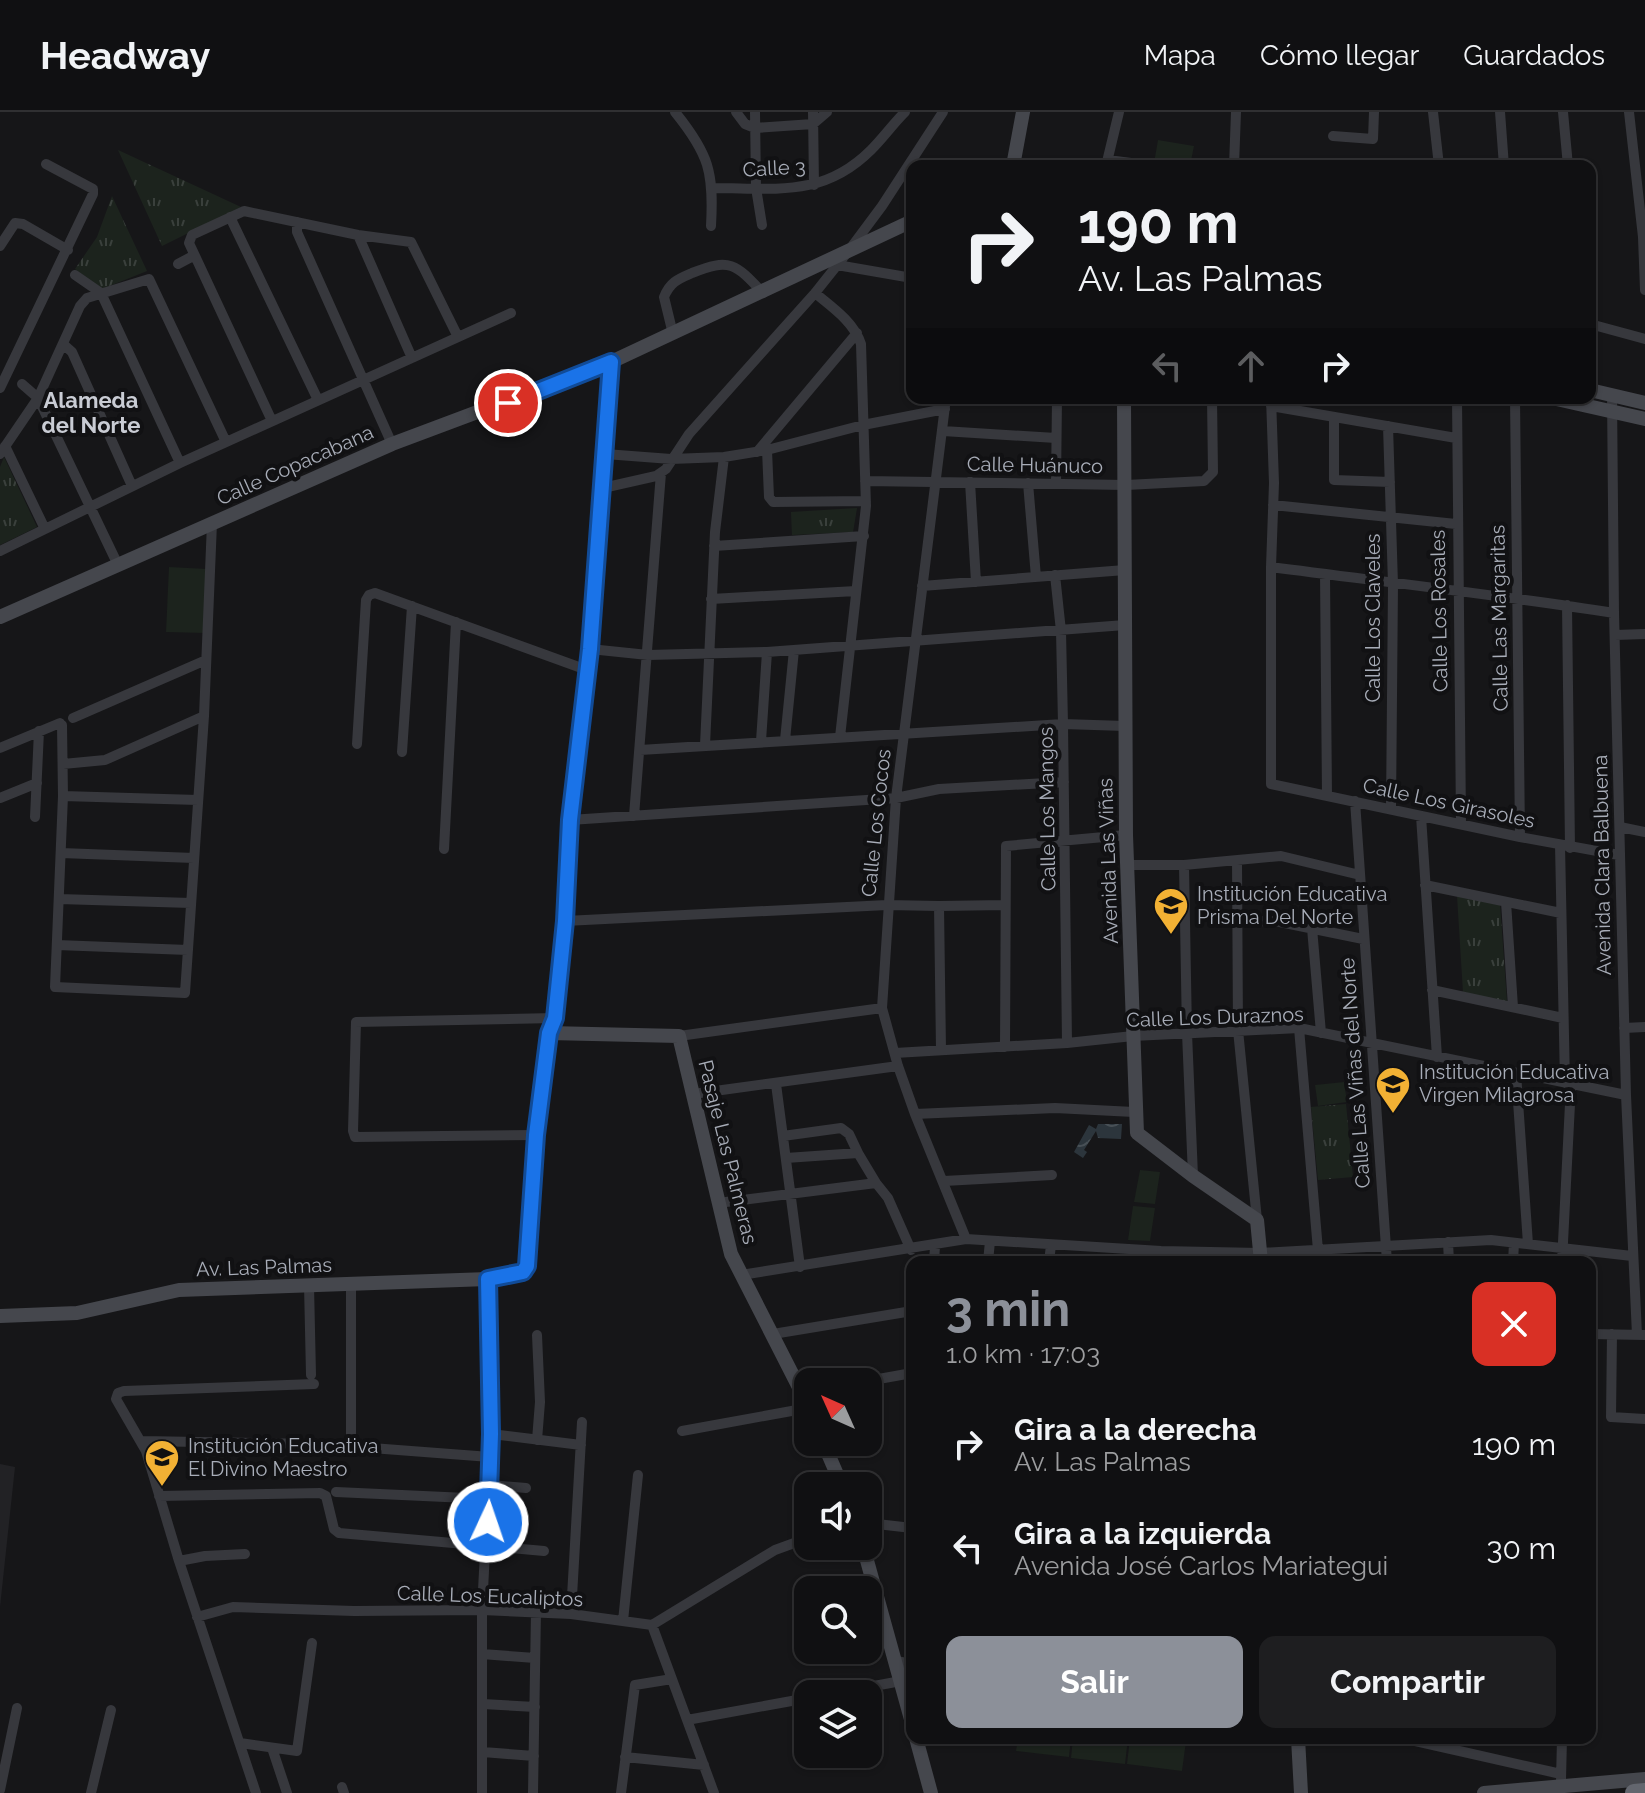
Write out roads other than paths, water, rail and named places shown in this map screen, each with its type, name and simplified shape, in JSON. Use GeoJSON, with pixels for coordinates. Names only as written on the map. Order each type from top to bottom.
{"type":"FeatureCollection","features":[{"type":"Feature","properties":{"kind":"highway"},"geometry":{"type":"LineString","coordinates":[[1634,1793],[1645,1792]]}},
{"type":"Feature","properties":{"kind":"street"},"geometry":{"type":"LineString","coordinates":[[675,112],[709,163],[713,188],[711,226]]}},
{"type":"Feature","properties":{"kind":"street"},"geometry":{"type":"LineString","coordinates":[[736,112],[745,124],[755,128],[813,124],[827,112]]}},
{"type":"Feature","properties":{"kind":"street"},"geometry":{"type":"LineString","coordinates":[[755,112],[756,188],[762,225]]}},
{"type":"Feature","properties":{"kind":"street"},"geometry":{"type":"LineString","coordinates":[[813,112],[814,185]]}},
{"type":"Feature","properties":{"kind":"street"},"geometry":{"type":"LineString","coordinates":[[912,160],[943,112]]}},
{"type":"Feature","properties":{"kind":"street"},"geometry":{"type":"LineString","coordinates":[[1014,160],[1023,112]]}},
{"type":"Feature","properties":{"kind":"street"},"geometry":{"type":"LineString","coordinates":[[1108,160],[1119,112]]}},
{"type":"Feature","properties":{"kind":"street"},"geometry":{"type":"LineString","coordinates":[[1234,160],[1236,112]]}},
{"type":"Feature","properties":{"kind":"street"},"geometry":{"type":"LineString","coordinates":[[1333,136],[1373,139],[1374,112]]}},
{"type":"Feature","properties":{"kind":"street"},"geometry":{"type":"LineString","coordinates":[[1433,112],[1438,160]]}},
{"type":"Feature","properties":{"kind":"street"},"geometry":{"type":"LineString","coordinates":[[1500,112],[1504,160]]}},
{"type":"Feature","properties":{"kind":"street"},"geometry":{"type":"LineString","coordinates":[[1563,112],[1567,160]]}},
{"type":"Feature","properties":{"kind":"street"},"geometry":{"type":"LineString","coordinates":[[1629,112],[1640,169],[1645,290]]}},
{"type":"Feature","properties":{"kind":"street","name":"Calle 3"},"geometry":{"type":"LineString","coordinates":[[713,188],[801,188],[828,181],[855,164],[903,113]]}},
{"type":"Feature","properties":{"kind":"street"},"geometry":{"type":"LineString","coordinates":[[0,388],[93,194],[93,189],[46,164]]}},
{"type":"Feature","properties":{"kind":"street"},"geometry":{"type":"LineString","coordinates":[[634,816],[661,473],[689,434],[815,293],[882,206],[906,169]]}},
{"type":"Feature","properties":{"kind":"street"},"geometry":{"type":"LineString","coordinates":[[882,206],[882,214],[892,230]]}},
{"type":"Feature","properties":{"kind":"street"},"geometry":{"type":"LineString","coordinates":[[272,421],[193,256],[189,238],[230,217],[244,211],[358,235],[411,242],[458,337]]}},
{"type":"Feature","properties":{"kind":"street"},"geometry":{"type":"LineString","coordinates":[[230,217],[318,400]]}},
{"type":"Feature","properties":{"kind":"street"},"geometry":{"type":"LineString","coordinates":[[297,222],[297,232],[392,444]]}},
{"type":"Feature","properties":{"kind":"street"},"geometry":{"type":"LineString","coordinates":[[0,246],[15,223],[23,224],[68,250]]}},
{"type":"Feature","properties":{"kind":"street","name":"Calle Copacabana"},"geometry":{"type":"LineString","coordinates":[[0,617],[392,444],[611,362],[906,224]]}},
{"type":"Feature","properties":{"kind":"street"},"geometry":{"type":"LineString","coordinates":[[358,235],[412,358]]}},
{"type":"Feature","properties":{"kind":"street"},"geometry":{"type":"LineString","coordinates":[[178,264],[193,256]]}},
{"type":"Feature","properties":{"kind":"street"},"geometry":{"type":"LineString","coordinates":[[673,334],[664,297],[675,280],[716,263],[724,264],[745,273],[763,293]]}},
{"type":"Feature","properties":{"kind":"street"},"geometry":{"type":"LineString","coordinates":[[837,265],[906,277]]}},
{"type":"Feature","properties":{"kind":"street"},"geometry":{"type":"LineString","coordinates":[[75,275],[101,293],[180,463]]}},
{"type":"Feature","properties":{"kind":"street"},"geometry":{"type":"LineString","coordinates":[[45,529],[2,450],[38,398],[80,306],[87,298],[145,279],[153,282],[226,442]]}},
{"type":"Feature","properties":{"kind":"street"},"geometry":{"type":"LineString","coordinates":[[815,293],[844,317],[857,333],[861,344],[866,501],[840,737]]}},
{"type":"Feature","properties":{"kind":"street"},"geometry":{"type":"LineString","coordinates":[[0,551],[180,463],[511,313]]}},
{"type":"Feature","properties":{"kind":"street"},"geometry":{"type":"LineString","coordinates":[[1596,326],[1645,339]]}},
{"type":"Feature","properties":{"kind":"street"},"geometry":{"type":"LineString","coordinates":[[857,333],[762,451],[769,497],[773,502],[866,501]]}},
{"type":"Feature","properties":{"kind":"street"},"geometry":{"type":"LineString","coordinates":[[63,344],[72,352],[132,486]]}},
{"type":"Feature","properties":{"kind":"street"},"geometry":{"type":"LineString","coordinates":[[555,1018],[356,1022],[355,1137],[536,1135],[549,1033],[555,1018],[565,921],[570,820],[590,649],[611,362]]}},
{"type":"Feature","properties":{"kind":"street"},"geometry":{"type":"LineString","coordinates":[[22,384],[38,398],[118,565]]}},
{"type":"Feature","properties":{"kind":"street"},"geometry":{"type":"LineString","coordinates":[[1596,391],[1645,403]]}},
{"type":"Feature","properties":{"kind":"street","name":"Avenida Clara Balbuena"},"geometry":{"type":"LineString","coordinates":[[1612,395],[1626,1095],[1632,1256],[1641,1335]]}},
{"type":"Feature","properties":{"kind":"street"},"geometry":{"type":"LineString","coordinates":[[605,454],[671,459],[724,457],[762,451],[946,404]]}},
{"type":"Feature","properties":{"kind":"street","name":"Calle Los Cocos"},"geometry":{"type":"LineString","coordinates":[[946,404],[896,798],[882,1008],[915,1114],[966,1239]]}},
{"type":"Feature","properties":{"kind":"street"},"geometry":{"type":"LineString","coordinates":[[1056,484],[1057,404]]}},
{"type":"Feature","properties":{"kind":"street","name":"Avenida Las Viñas"},"geometry":{"type":"LineString","coordinates":[[1124,404],[1126,835],[1137,1133],[1257,1220]]}},
{"type":"Feature","properties":{"kind":"street","name":"Calle Huánuco"},"geometry":{"type":"LineString","coordinates":[[865,481],[1126,485],[1204,481],[1213,472],[1212,404]]}},
{"type":"Feature","properties":{"kind":"street"},"geometry":{"type":"LineString","coordinates":[[1271,404],[1271,567],[1393,584],[1457,589],[1614,613]]}},
{"type":"Feature","properties":{"kind":"street"},"geometry":{"type":"LineString","coordinates":[[1279,404],[1334,417],[1456,438]]}},
{"type":"Feature","properties":{"kind":"street","name":"Calle Los Rosales"},"geometry":{"type":"LineString","coordinates":[[1457,404],[1461,824]]}},
{"type":"Feature","properties":{"kind":"street","name":"Calle Las Margaritas"},"geometry":{"type":"LineString","coordinates":[[1515,404],[1520,837]]}},
{"type":"Feature","properties":{"kind":"street"},"geometry":{"type":"LineString","coordinates":[[1578,404],[1645,419]]}},
{"type":"Feature","properties":{"kind":"street"},"geometry":{"type":"LineString","coordinates":[[1334,417],[1334,480],[1390,482]]}},
{"type":"Feature","properties":{"kind":"street","name":"Calle Los Claveles"},"geometry":{"type":"LineString","coordinates":[[1388,426],[1393,584],[1391,809]]}},
{"type":"Feature","properties":{"kind":"street"},"geometry":{"type":"LineString","coordinates":[[943,431],[1056,438]]}},
{"type":"Feature","properties":{"kind":"street"},"geometry":{"type":"LineString","coordinates":[[705,745],[714,546],[724,457]]}},
{"type":"Feature","properties":{"kind":"street"},"geometry":{"type":"LineString","coordinates":[[603,488],[661,473]]}},
{"type":"Feature","properties":{"kind":"street"},"geometry":{"type":"LineString","coordinates":[[970,482],[976,582]]}},
{"type":"Feature","properties":{"kind":"street"},"geometry":{"type":"LineString","coordinates":[[1028,483],[1036,577]]}},
{"type":"Feature","properties":{"kind":"street"},"geometry":{"type":"LineString","coordinates":[[1273,505],[1456,524]]}},
{"type":"Feature","properties":{"kind":"street"},"geometry":{"type":"LineString","coordinates":[[0,748],[61,724],[63,796],[55,987],[185,993],[204,716],[212,523]]}},
{"type":"Feature","properties":{"kind":"street"},"geometry":{"type":"LineString","coordinates":[[714,546],[864,536]]}},
{"type":"Feature","properties":{"kind":"street","name":"Calle Los Girasoles"},"geometry":{"type":"LineString","coordinates":[[1271,567],[1271,784],[1619,855]]}},
{"type":"Feature","properties":{"kind":"street"},"geometry":{"type":"LineString","coordinates":[[922,586],[1125,570]]}},
{"type":"Feature","properties":{"kind":"street"},"geometry":{"type":"LineString","coordinates":[[1325,574],[1327,796]]}},
{"type":"Feature","properties":{"kind":"street","name":"Calle Los Mangos"},"geometry":{"type":"LineString","coordinates":[[1055,575],[1061,631],[1067,1043]]}},
{"type":"Feature","properties":{"kind":"street"},"geometry":{"type":"LineString","coordinates":[[711,599],[856,591]]}},
{"type":"Feature","properties":{"kind":"street"},"geometry":{"type":"LineString","coordinates":[[357,744],[366,600],[375,593],[587,670]]}},
{"type":"Feature","properties":{"kind":"street"},"geometry":{"type":"LineString","coordinates":[[1562,1256],[1568,1083],[1561,913],[1565,846],[1567,605]]}},
{"type":"Feature","properties":{"kind":"street"},"geometry":{"type":"LineString","coordinates":[[402,752],[412,606]]}},
{"type":"Feature","properties":{"kind":"street"},"geometry":{"type":"LineString","coordinates":[[444,849],[456,622]]}},
{"type":"Feature","properties":{"kind":"street"},"geometry":{"type":"LineString","coordinates":[[590,649],[648,655],[767,652],[1125,625]]}},
{"type":"Feature","properties":{"kind":"street"},"geometry":{"type":"LineString","coordinates":[[1615,635],[1645,634]]}},
{"type":"Feature","properties":{"kind":"street"},"geometry":{"type":"LineString","coordinates":[[785,740],[794,650]]}},
{"type":"Feature","properties":{"kind":"street"},"geometry":{"type":"LineString","coordinates":[[761,741],[767,652]]}},
{"type":"Feature","properties":{"kind":"street"},"geometry":{"type":"LineString","coordinates":[[73,718],[206,660]]}},
{"type":"Feature","properties":{"kind":"street"},"geometry":{"type":"LineString","coordinates":[[63,764],[105,760],[204,716]]}},
{"type":"Feature","properties":{"kind":"street"},"geometry":{"type":"LineString","coordinates":[[640,750],[1063,724],[1125,726]]}},
{"type":"Feature","properties":{"kind":"street"},"geometry":{"type":"LineString","coordinates":[[35,817],[39,731]]}},
{"type":"Feature","properties":{"kind":"street"},"geometry":{"type":"LineString","coordinates":[[570,820],[896,798],[939,789],[1064,782]]}},
{"type":"Feature","properties":{"kind":"street"},"geometry":{"type":"LineString","coordinates":[[0,798],[37,783]]}},
{"type":"Feature","properties":{"kind":"street"},"geometry":{"type":"LineString","coordinates":[[63,796],[198,800]]}},
{"type":"Feature","properties":{"kind":"street","name":"Calle Las Viñas del Norte"},"geometry":{"type":"LineString","coordinates":[[1355,801],[1387,1256]]}},
{"type":"Feature","properties":{"kind":"street"},"geometry":{"type":"LineString","coordinates":[[1421,816],[1437,1057]]}},
{"type":"Feature","properties":{"kind":"street"},"geometry":{"type":"LineString","coordinates":[[1620,827],[1645,832]]}},
{"type":"Feature","properties":{"kind":"street"},"geometry":{"type":"LineString","coordinates":[[1005,1047],[1006,846],[1126,835]]}},
{"type":"Feature","properties":{"kind":"street"},"geometry":{"type":"LineString","coordinates":[[61,853],[194,858]]}},
{"type":"Feature","properties":{"kind":"street"},"geometry":{"type":"LineString","coordinates":[[1128,865],[1184,865],[1281,856],[1360,875]]}},
{"type":"Feature","properties":{"kind":"street"},"geometry":{"type":"LineString","coordinates":[[1237,861],[1238,1030],[1260,1256]]}},
{"type":"Feature","properties":{"kind":"street"},"geometry":{"type":"LineString","coordinates":[[1184,865],[1193,1176]]}},
{"type":"Feature","properties":{"kind":"street"},"geometry":{"type":"LineString","coordinates":[[1425,885],[1561,913]]}},
{"type":"Feature","properties":{"kind":"street"},"geometry":{"type":"LineString","coordinates":[[59,899],[191,903]]}},
{"type":"Feature","properties":{"kind":"street"},"geometry":{"type":"LineString","coordinates":[[1506,902],[1513,1007]]}},
{"type":"Feature","properties":{"kind":"street"},"geometry":{"type":"LineString","coordinates":[[565,921],[887,905],[1005,905]]}},
{"type":"Feature","properties":{"kind":"street"},"geometry":{"type":"LineString","coordinates":[[939,906],[941,1050]]}},
{"type":"Feature","properties":{"kind":"street"},"geometry":{"type":"LineString","coordinates":[[1237,922],[1275,921],[1363,939]]}},
{"type":"Feature","properties":{"kind":"street"},"geometry":{"type":"LineString","coordinates":[[1312,928],[1321,1033]]}},
{"type":"Feature","properties":{"kind":"street"},"geometry":{"type":"LineString","coordinates":[[57,945],[188,950]]}},
{"type":"Feature","properties":{"kind":"street"},"geometry":{"type":"LineString","coordinates":[[1432,990],[1563,1018]]}},
{"type":"Feature","properties":{"kind":"street"},"geometry":{"type":"LineString","coordinates":[[549,1033],[679,1036],[882,1008]]}},
{"type":"Feature","properties":{"kind":"street"},"geometry":{"type":"LineString","coordinates":[[1624,1028],[1645,1027]]}},
{"type":"Feature","properties":{"kind":"street"},"geometry":{"type":"LineString","coordinates":[[1299,1028],[1319,1256]]}},
{"type":"Feature","properties":{"kind":"street","name":"Calle Los Duraznos"},"geometry":{"type":"LineString","coordinates":[[895,1053],[1299,1028],[1626,1095]]}},
{"type":"Feature","properties":{"kind":"street","name":"Pasaje Las Palmeras"},"geometry":{"type":"LineString","coordinates":[[679,1036],[731,1254],[794,1374]]}},
{"type":"Feature","properties":{"kind":"street"},"geometry":{"type":"LineString","coordinates":[[693,1094],[898,1066]]}},
{"type":"Feature","properties":{"kind":"street"},"geometry":{"type":"LineString","coordinates":[[1516,1073],[1528,1244]]}},
{"type":"Feature","properties":{"kind":"street"},"geometry":{"type":"LineString","coordinates":[[776,1084],[800,1267]]}},
{"type":"Feature","properties":{"kind":"street"},"geometry":{"type":"LineString","coordinates":[[915,1114],[1055,1108],[1134,1112]]}},
{"type":"Feature","properties":{"kind":"street"},"geometry":{"type":"LineString","coordinates":[[783,1136],[841,1128],[849,1134],[876,1183],[888,1198],[911,1250]]}},
{"type":"Feature","properties":{"kind":"street","name":"Av. Las Palmas"},"geometry":{"type":"LineString","coordinates":[[0,1316],[77,1313],[179,1290],[488,1279],[523,1272],[527,1266],[536,1135]]}},
{"type":"Feature","properties":{"kind":"street"},"geometry":{"type":"LineString","coordinates":[[786,1158],[858,1153]]}},
{"type":"Feature","properties":{"kind":"street"},"geometry":{"type":"LineString","coordinates":[[944,1181],[1052,1175]]}},
{"type":"Feature","properties":{"kind":"street"},"geometry":{"type":"LineString","coordinates":[[718,1203],[876,1183]]}},
{"type":"Feature","properties":{"kind":"street"},"geometry":{"type":"LineString","coordinates":[[741,1275],[966,1239],[1114,1249],[1154,1256]]}},
{"type":"Feature","properties":{"kind":"street"},"geometry":{"type":"LineString","coordinates":[[1273,1256],[1318,1249],[1491,1240],[1632,1256]]}},
{"type":"Feature","properties":{"kind":"street"},"geometry":{"type":"LineString","coordinates":[[989,1256],[990,1241]]}},
{"type":"Feature","properties":{"kind":"street"},"geometry":{"type":"LineString","coordinates":[[1448,1242],[1449,1256]]}},
{"type":"Feature","properties":{"kind":"street"},"geometry":{"type":"LineString","coordinates":[[1513,1256],[1514,1243]]}},
{"type":"Feature","properties":{"kind":"street"},"geometry":{"type":"LineString","coordinates":[[1050,1256],[1051,1245]]}},
{"type":"Feature","properties":{"kind":"street"},"geometry":{"type":"LineString","coordinates":[[934,1256],[935,1246]]}},
{"type":"Feature","properties":{"kind":"street"},"geometry":{"type":"LineString","coordinates":[[1113,1256],[1114,1249]]}},
{"type":"Feature","properties":{"kind":"street"},"geometry":{"type":"LineString","coordinates":[[482,1793],[482,1610],[491,1434],[488,1279]]}},
{"type":"Feature","properties":{"kind":"street"},"geometry":{"type":"LineString","coordinates":[[351,1284],[351,1447]]}},
{"type":"Feature","properties":{"kind":"street"},"geometry":{"type":"LineString","coordinates":[[256,1793],[142,1441],[116,1399],[118,1393],[124,1391],[313,1380],[309,1285]]}},
{"type":"Feature","properties":{"kind":"street"},"geometry":{"type":"LineString","coordinates":[[773,1334],[906,1312]]}},
{"type":"Feature","properties":{"kind":"street"},"geometry":{"type":"LineString","coordinates":[[1596,1334],[1641,1335]]}},
{"type":"Feature","properties":{"kind":"street"},"geometry":{"type":"LineString","coordinates":[[1612,1334],[1611,1417],[1645,1419]]}},
{"type":"Feature","properties":{"kind":"street"},"geometry":{"type":"LineString","coordinates":[[537,1335],[540,1402],[537,1440]]}},
{"type":"Feature","properties":{"kind":"street"},"geometry":{"type":"LineString","coordinates":[[882,1378],[906,1374]]}},
{"type":"Feature","properties":{"kind":"street"},"geometry":{"type":"LineString","coordinates":[[682,1431],[794,1402]]}},
{"type":"Feature","properties":{"kind":"street"},"geometry":{"type":"LineString","coordinates":[[571,1614],[582,1422]]}},
{"type":"Feature","properties":{"kind":"street"},"geometry":{"type":"LineString","coordinates":[[491,1434],[581,1445]]}},
{"type":"Feature","properties":{"kind":"street"},"geometry":{"type":"LineString","coordinates":[[142,1441],[319,1444],[490,1457]]}},
{"type":"Feature","properties":{"kind":"street"},"geometry":{"type":"LineString","coordinates":[[623,1621],[638,1475]]}},
{"type":"Feature","properties":{"kind":"street"},"geometry":{"type":"LineString","coordinates":[[490,1485],[526,1488]]}},
{"type":"Feature","properties":{"kind":"street"},"geometry":{"type":"LineString","coordinates":[[336,1492],[489,1499]]}},
{"type":"Feature","properties":{"kind":"street"},"geometry":{"type":"LineString","coordinates":[[159,1496],[320,1493],[326,1496],[335,1532],[544,1551]]}},
{"type":"Feature","properties":{"kind":"street"},"geometry":{"type":"LineString","coordinates":[[882,1525],[906,1527]]}},
{"type":"Feature","properties":{"kind":"street"},"geometry":{"type":"LineString","coordinates":[[714,1793],[652,1625],[775,1550],[794,1543]]}},
{"type":"Feature","properties":{"kind":"street"},"geometry":{"type":"LineString","coordinates":[[179,1561],[245,1554]]}},
{"type":"Feature","properties":{"kind":"street"},"geometry":{"type":"LineString","coordinates":[[867,1560],[906,1700]]}},
{"type":"Feature","properties":{"kind":"street","name":"Calle Los Eucaliptos"},"geometry":{"type":"LineString","coordinates":[[197,1617],[233,1607],[354,1611],[482,1610],[571,1614],[652,1625]]}},
{"type":"Feature","properties":{"kind":"street"},"geometry":{"type":"LineString","coordinates":[[533,1793],[536,1611]]}},
{"type":"Feature","properties":{"kind":"street"},"geometry":{"type":"LineString","coordinates":[[240,1743],[297,1751],[312,1643]]}},
{"type":"Feature","properties":{"kind":"street"},"geometry":{"type":"LineString","coordinates":[[482,1654],[535,1658]]}},
{"type":"Feature","properties":{"kind":"street"},"geometry":{"type":"LineString","coordinates":[[896,1661],[906,1663]]}},
{"type":"Feature","properties":{"kind":"street"},"geometry":{"type":"LineString","coordinates":[[621,1793],[635,1685],[672,1679]]}},
{"type":"Feature","properties":{"kind":"street"},"geometry":{"type":"LineString","coordinates":[[882,1685],[901,1681]]}},
{"type":"Feature","properties":{"kind":"street"},"geometry":{"type":"LineString","coordinates":[[687,1720],[794,1701]]}},
{"type":"Feature","properties":{"kind":"street"},"geometry":{"type":"LineString","coordinates":[[483,1704],[535,1707]]}},
{"type":"Feature","properties":{"kind":"street"},"geometry":{"type":"LineString","coordinates":[[0,1790],[17,1708]]}},
{"type":"Feature","properties":{"kind":"street"},"geometry":{"type":"LineString","coordinates":[[91,1793],[111,1710]]}},
{"type":"Feature","properties":{"kind":"street"},"geometry":{"type":"LineString","coordinates":[[918,1744],[931,1793]]}},
{"type":"Feature","properties":{"kind":"street"},"geometry":{"type":"LineString","coordinates":[[1298,1744],[1301,1793]]}},
{"type":"Feature","properties":{"kind":"street"},"geometry":{"type":"LineString","coordinates":[[1423,1744],[1561,1784]]}},
{"type":"Feature","properties":{"kind":"street"},"geometry":{"type":"LineString","coordinates":[[1561,1784],[1562,1744]]}},
{"type":"Feature","properties":{"kind":"street"},"geometry":{"type":"LineString","coordinates":[[272,1748],[287,1793]]}},
{"type":"Feature","properties":{"kind":"street"},"geometry":{"type":"LineString","coordinates":[[483,1752],[534,1756]]}},
{"type":"Feature","properties":{"kind":"street"},"geometry":{"type":"LineString","coordinates":[[625,1757],[704,1765]]}},
{"type":"Feature","properties":{"kind":"street"},"geometry":{"type":"LineString","coordinates":[[1484,1793],[1645,1779]]}},
{"type":"Feature","properties":{"kind":"water"},"geometry":{"type":"Polygon","coordinates":[[[1098,1124],[1122,1124],[1121,1139],[1098,1138],[1096,1131],[1084,1150],[1087,1152],[1083,1158],[1074,1152],[1089,1125],[1096,1129],[1098,1124]]]}},
{"type":"Feature","properties":{"kind":"place","name":"Institución Educativa Prisma Del Norte"},"geometry":{"type":"Point","coordinates":[1171,936]}},
{"type":"Feature","properties":{"kind":"place","name":"Institución Educativa Virgen Milagrosa"},"geometry":{"type":"Point","coordinates":[1393,1115]}},
{"type":"Feature","properties":{"kind":"place","name":"Institución Educativa El Divino Maestro"},"geometry":{"type":"Point","coordinates":[162,1488]}},
{"type":"Feature","properties":{"kind":"district","name":"Alameda del Norte"},"geometry":{"type":"Point","coordinates":[91,412]}}]}
